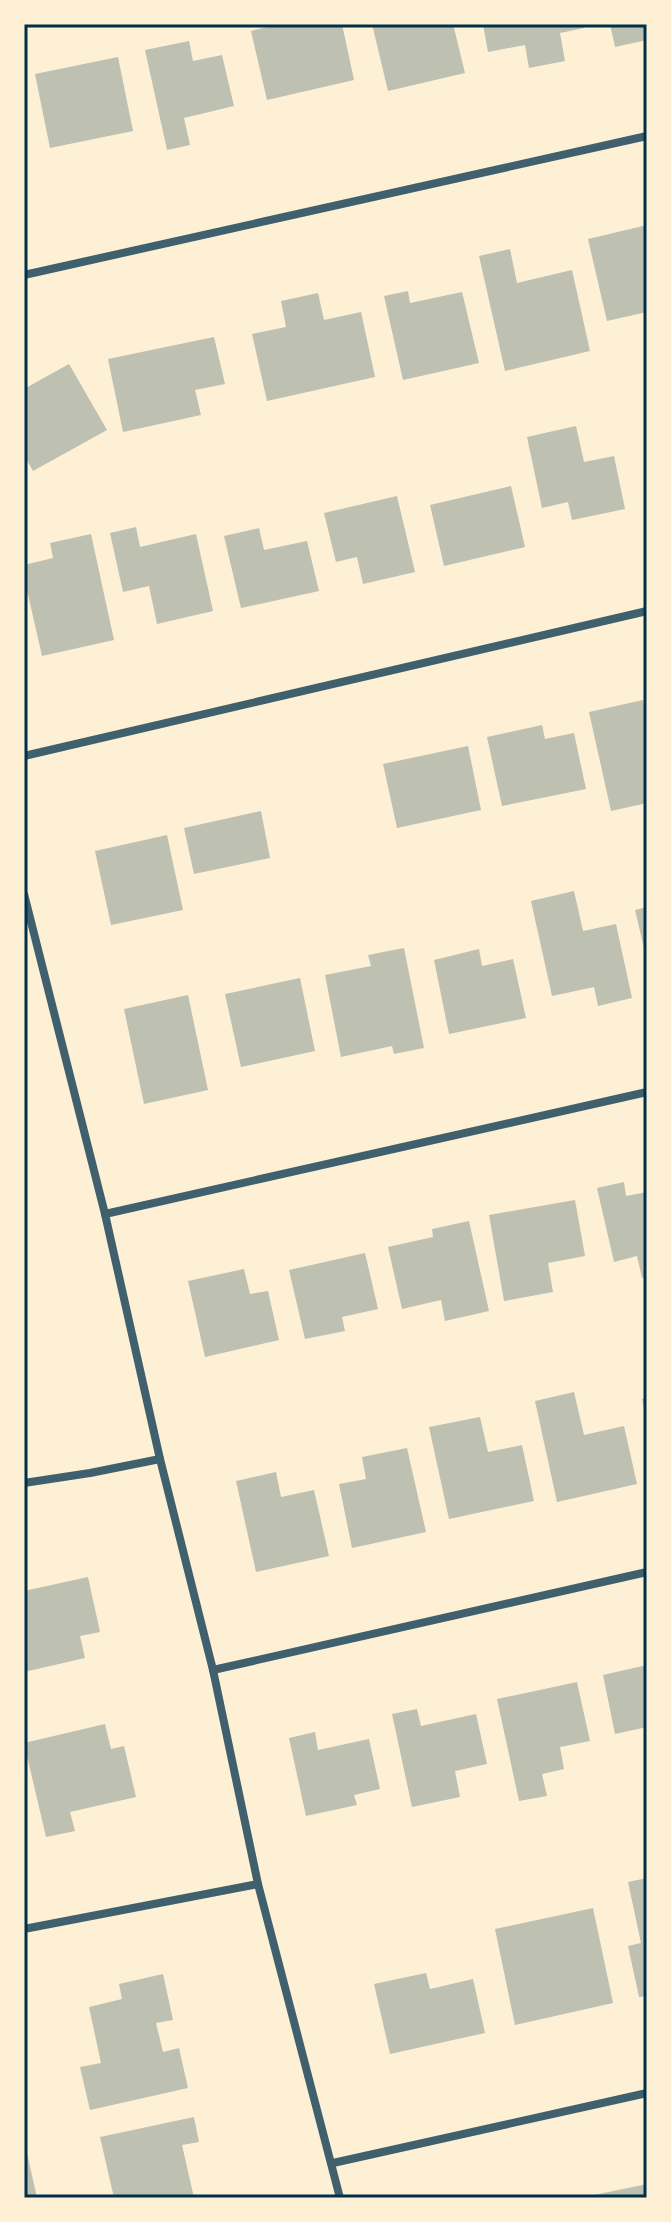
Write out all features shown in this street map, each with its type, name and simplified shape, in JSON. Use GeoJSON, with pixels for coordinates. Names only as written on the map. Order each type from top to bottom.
{"type":"FeatureCollection","features":[{"type":"Feature","properties":{"kind":"street"},"geometry":{"type":"LineString","coordinates":[[24,275],[647,136]]}},
{"type":"Feature","properties":{"kind":"street"},"geometry":{"type":"LineString","coordinates":[[24,756],[647,611]]}},
{"type":"Feature","properties":{"kind":"street"},"geometry":{"type":"LineString","coordinates":[[24,894],[105,1214],[160,1459],[213,1670],[258,1884],[340,2198]]}},
{"type":"Feature","properties":{"kind":"street"},"geometry":{"type":"LineString","coordinates":[[105,1214],[647,1092]]}},
{"type":"Feature","properties":{"kind":"street"},"geometry":{"type":"LineString","coordinates":[[24,1483],[160,1459]]}},
{"type":"Feature","properties":{"kind":"street"},"geometry":{"type":"LineString","coordinates":[[213,1670],[647,1572]]}},
{"type":"Feature","properties":{"kind":"street"},"geometry":{"type":"LineString","coordinates":[[24,1929],[258,1884]]}},
{"type":"Feature","properties":{"kind":"street"},"geometry":{"type":"LineString","coordinates":[[333,2163],[647,2093]]}},
{"type":"Feature","properties":{"kind":"building"},"geometry":{"type":"Polygon","coordinates":[[[280,24],[342,24],[354,80],[267,100],[251,31],[280,24]]]}},
{"type":"Feature","properties":{"kind":"building"},"geometry":{"type":"Polygon","coordinates":[[[372,24],[453,24],[465,73],[388,91],[372,24]]]}},
{"type":"Feature","properties":{"kind":"building"},"geometry":{"type":"Polygon","coordinates":[[[483,24],[583,24],[584,28],[560,33],[565,61],[529,68],[525,45],[488,52],[483,24]]]}},
{"type":"Feature","properties":{"kind":"building"},"geometry":{"type":"Polygon","coordinates":[[[610,24],[647,24],[647,40],[615,47],[610,24]]]}},
{"type":"Feature","properties":{"kind":"building"},"geometry":{"type":"Polygon","coordinates":[[[189,41],[193,61],[222,55],[234,106],[184,118],[190,145],[167,150],[145,50],[189,41]]]}},
{"type":"Feature","properties":{"kind":"building"},"geometry":{"type":"Polygon","coordinates":[[[118,57],[133,131],[50,148],[35,74],[118,57]]]}},
{"type":"Feature","properties":{"kind":"building"},"geometry":{"type":"Polygon","coordinates":[[[647,225],[647,312],[607,321],[588,239],[647,225]]]}},
{"type":"Feature","properties":{"kind":"building"},"geometry":{"type":"Polygon","coordinates":[[[510,249],[517,283],[572,270],[590,351],[505,371],[479,256],[510,249]]]}},
{"type":"Feature","properties":{"kind":"building"},"geometry":{"type":"Polygon","coordinates":[[[408,291],[410,303],[462,292],[479,363],[403,380],[384,296],[408,291]]]}},
{"type":"Feature","properties":{"kind":"building"},"geometry":{"type":"Polygon","coordinates":[[[318,293],[324,320],[361,312],[375,377],[267,401],[252,334],[286,327],[281,301],[318,293]]]}},
{"type":"Feature","properties":{"kind":"building"},"geometry":{"type":"Polygon","coordinates":[[[214,337],[225,384],[195,390],[201,415],[123,432],[108,359],[214,337]]]}},
{"type":"Feature","properties":{"kind":"building"},"geometry":{"type":"Polygon","coordinates":[[[69,364],[107,430],[33,471],[24,455],[24,389],[69,364]]]}},
{"type":"Feature","properties":{"kind":"building"},"geometry":{"type":"Polygon","coordinates":[[[576,426],[584,462],[614,456],[625,509],[572,520],[568,502],[542,508],[527,437],[576,426]]]}},
{"type":"Feature","properties":{"kind":"building"},"geometry":{"type":"Polygon","coordinates":[[[511,486],[525,547],[444,566],[430,505],[511,486]]]}},
{"type":"Feature","properties":{"kind":"building"},"geometry":{"type":"Polygon","coordinates":[[[397,496],[415,572],[363,584],[357,557],[336,562],[324,513],[397,496]]]}},
{"type":"Feature","properties":{"kind":"building"},"geometry":{"type":"Polygon","coordinates":[[[136,527],[140,547],[196,534],[213,611],[157,624],[149,586],[123,592],[110,533],[136,527]]]}},
{"type":"Feature","properties":{"kind":"building"},"geometry":{"type":"Polygon","coordinates":[[[259,528],[264,550],[307,541],[319,591],[241,608],[224,536],[259,528]]]}},
{"type":"Feature","properties":{"kind":"building"},"geometry":{"type":"Polygon","coordinates":[[[91,534],[114,640],[42,656],[24,565],[53,558],[50,543],[91,534]]]}},
{"type":"Feature","properties":{"kind":"building"},"geometry":{"type":"Polygon","coordinates":[[[643,700],[647,715],[647,803],[611,811],[589,712],[643,700]]]}},
{"type":"Feature","properties":{"kind":"building"},"geometry":{"type":"Polygon","coordinates":[[[542,725],[545,739],[574,733],[586,789],[502,806],[487,737],[542,725]]]}},
{"type":"Feature","properties":{"kind":"building"},"geometry":{"type":"Polygon","coordinates":[[[468,746],[481,810],[397,828],[383,764],[468,746]]]}},
{"type":"Feature","properties":{"kind":"building"},"geometry":{"type":"Polygon","coordinates":[[[261,811],[270,858],[194,874],[184,828],[261,811]]]}},
{"type":"Feature","properties":{"kind":"building"},"geometry":{"type":"Polygon","coordinates":[[[167,835],[183,910],[111,925],[95,851],[167,835]]]}},
{"type":"Feature","properties":{"kind":"building"},"geometry":{"type":"Polygon","coordinates":[[[574,891],[583,931],[616,924],[632,998],[598,1006],[594,987],[552,996],[531,901],[574,891]]]}},
{"type":"Feature","properties":{"kind":"building"},"geometry":{"type":"Polygon","coordinates":[[[647,907],[647,956],[646,957],[635,910],[647,907]]]}},
{"type":"Feature","properties":{"kind":"building"},"geometry":{"type":"Polygon","coordinates":[[[404,948],[424,1048],[394,1054],[392,1046],[341,1057],[325,975],[371,966],[368,955],[404,948]]]}},
{"type":"Feature","properties":{"kind":"building"},"geometry":{"type":"Polygon","coordinates":[[[479,949],[482,966],[513,959],[526,1018],[449,1034],[434,960],[479,949]]]}},
{"type":"Feature","properties":{"kind":"building"},"geometry":{"type":"Polygon","coordinates":[[[300,978],[315,1051],[241,1067],[225,994],[300,978]]]}},
{"type":"Feature","properties":{"kind":"building"},"geometry":{"type":"Polygon","coordinates":[[[188,995],[208,1090],[144,1104],[124,1009],[188,995]]]}},
{"type":"Feature","properties":{"kind":"building"},"geometry":{"type":"Polygon","coordinates":[[[624,1182],[626,1196],[647,1192],[647,1277],[642,1278],[637,1256],[614,1262],[597,1188],[624,1182]]]}},
{"type":"Feature","properties":{"kind":"building"},"geometry":{"type":"Polygon","coordinates":[[[575,1200],[585,1256],[548,1263],[553,1292],[504,1301],[489,1215],[575,1200]]]}},
{"type":"Feature","properties":{"kind":"building"},"geometry":{"type":"Polygon","coordinates":[[[469,1221],[489,1311],[445,1321],[441,1300],[402,1309],[388,1247],[433,1237],[432,1229],[469,1221]]]}},
{"type":"Feature","properties":{"kind":"building"},"geometry":{"type":"Polygon","coordinates":[[[365,1253],[378,1309],[342,1317],[345,1331],[305,1339],[289,1270],[365,1253]]]}},
{"type":"Feature","properties":{"kind":"building"},"geometry":{"type":"Polygon","coordinates":[[[244,1269],[250,1294],[268,1291],[279,1340],[205,1357],[188,1281],[244,1269]]]}},
{"type":"Feature","properties":{"kind":"building"},"geometry":{"type":"Polygon","coordinates":[[[574,1392],[584,1435],[624,1426],[637,1484],[557,1502],[535,1401],[574,1392]]]}},
{"type":"Feature","properties":{"kind":"building"},"geometry":{"type":"Polygon","coordinates":[[[647,1398],[647,1417],[646,1417],[642,1399],[647,1398]]]}},
{"type":"Feature","properties":{"kind":"building"},"geometry":{"type":"Polygon","coordinates":[[[480,1417],[488,1452],[522,1445],[534,1501],[449,1519],[429,1427],[480,1417]]]}},
{"type":"Feature","properties":{"kind":"building"},"geometry":{"type":"Polygon","coordinates":[[[407,1448],[426,1532],[352,1548],[339,1484],[366,1479],[362,1457],[407,1448]]]}},
{"type":"Feature","properties":{"kind":"building"},"geometry":{"type":"Polygon","coordinates":[[[276,1472],[281,1497],[314,1490],[329,1556],[256,1572],[236,1481],[276,1472]]]}},
{"type":"Feature","properties":{"kind":"building"},"geometry":{"type":"Polygon","coordinates":[[[88,1577],[100,1632],[80,1636],[85,1658],[24,1672],[24,1591],[88,1577]]]}},
{"type":"Feature","properties":{"kind":"building"},"geometry":{"type":"Polygon","coordinates":[[[647,1665],[647,1727],[615,1734],[603,1675],[647,1665]]]}},
{"type":"Feature","properties":{"kind":"building"},"geometry":{"type":"Polygon","coordinates":[[[577,1682],[590,1741],[560,1747],[564,1769],[542,1774],[547,1796],[519,1801],[497,1699],[577,1682]]]}},
{"type":"Feature","properties":{"kind":"building"},"geometry":{"type":"Polygon","coordinates":[[[417,1709],[421,1726],[476,1714],[487,1764],[455,1771],[460,1797],[412,1807],[392,1714],[417,1709]]]}},
{"type":"Feature","properties":{"kind":"building"},"geometry":{"type":"Polygon","coordinates":[[[105,1724],[111,1749],[124,1746],[136,1797],[70,1812],[75,1831],[46,1837],[24,1743],[105,1724]]]}},
{"type":"Feature","properties":{"kind":"building"},"geometry":{"type":"Polygon","coordinates":[[[315,1732],[318,1750],[369,1739],[380,1789],[354,1795],[357,1805],[306,1816],[289,1738],[315,1732]]]}},
{"type":"Feature","properties":{"kind":"building"},"geometry":{"type":"Polygon","coordinates":[[[647,1878],[647,1996],[639,1997],[628,1946],[641,1943],[628,1882],[647,1878]]]}},
{"type":"Feature","properties":{"kind":"building"},"geometry":{"type":"Polygon","coordinates":[[[593,1908],[613,2003],[515,2025],[495,1929],[593,1908]]]}},
{"type":"Feature","properties":{"kind":"building"},"geometry":{"type":"Polygon","coordinates":[[[426,1973],[430,1989],[473,1979],[485,2033],[390,2054],[374,1984],[426,1973]]]}},
{"type":"Feature","properties":{"kind":"building"},"geometry":{"type":"Polygon","coordinates":[[[163,1974],[173,2020],[156,2023],[163,2052],[179,2048],[188,2088],[90,2110],[80,2067],[101,2063],[89,2007],[122,1999],[119,1984],[163,1974]]]}},
{"type":"Feature","properties":{"kind":"building"},"geometry":{"type":"Polygon","coordinates":[[[194,2117],[199,2142],[182,2145],[194,2198],[114,2198],[100,2137],[194,2117]]]}},
{"type":"Feature","properties":{"kind":"building"},"geometry":{"type":"Polygon","coordinates":[[[25,2144],[37,2198],[24,2198],[25,2144]]]}},
{"type":"Feature","properties":{"kind":"building"},"geometry":{"type":"Polygon","coordinates":[[[647,2184],[647,2198],[595,2198],[594,2195],[647,2184]]]}}]}
